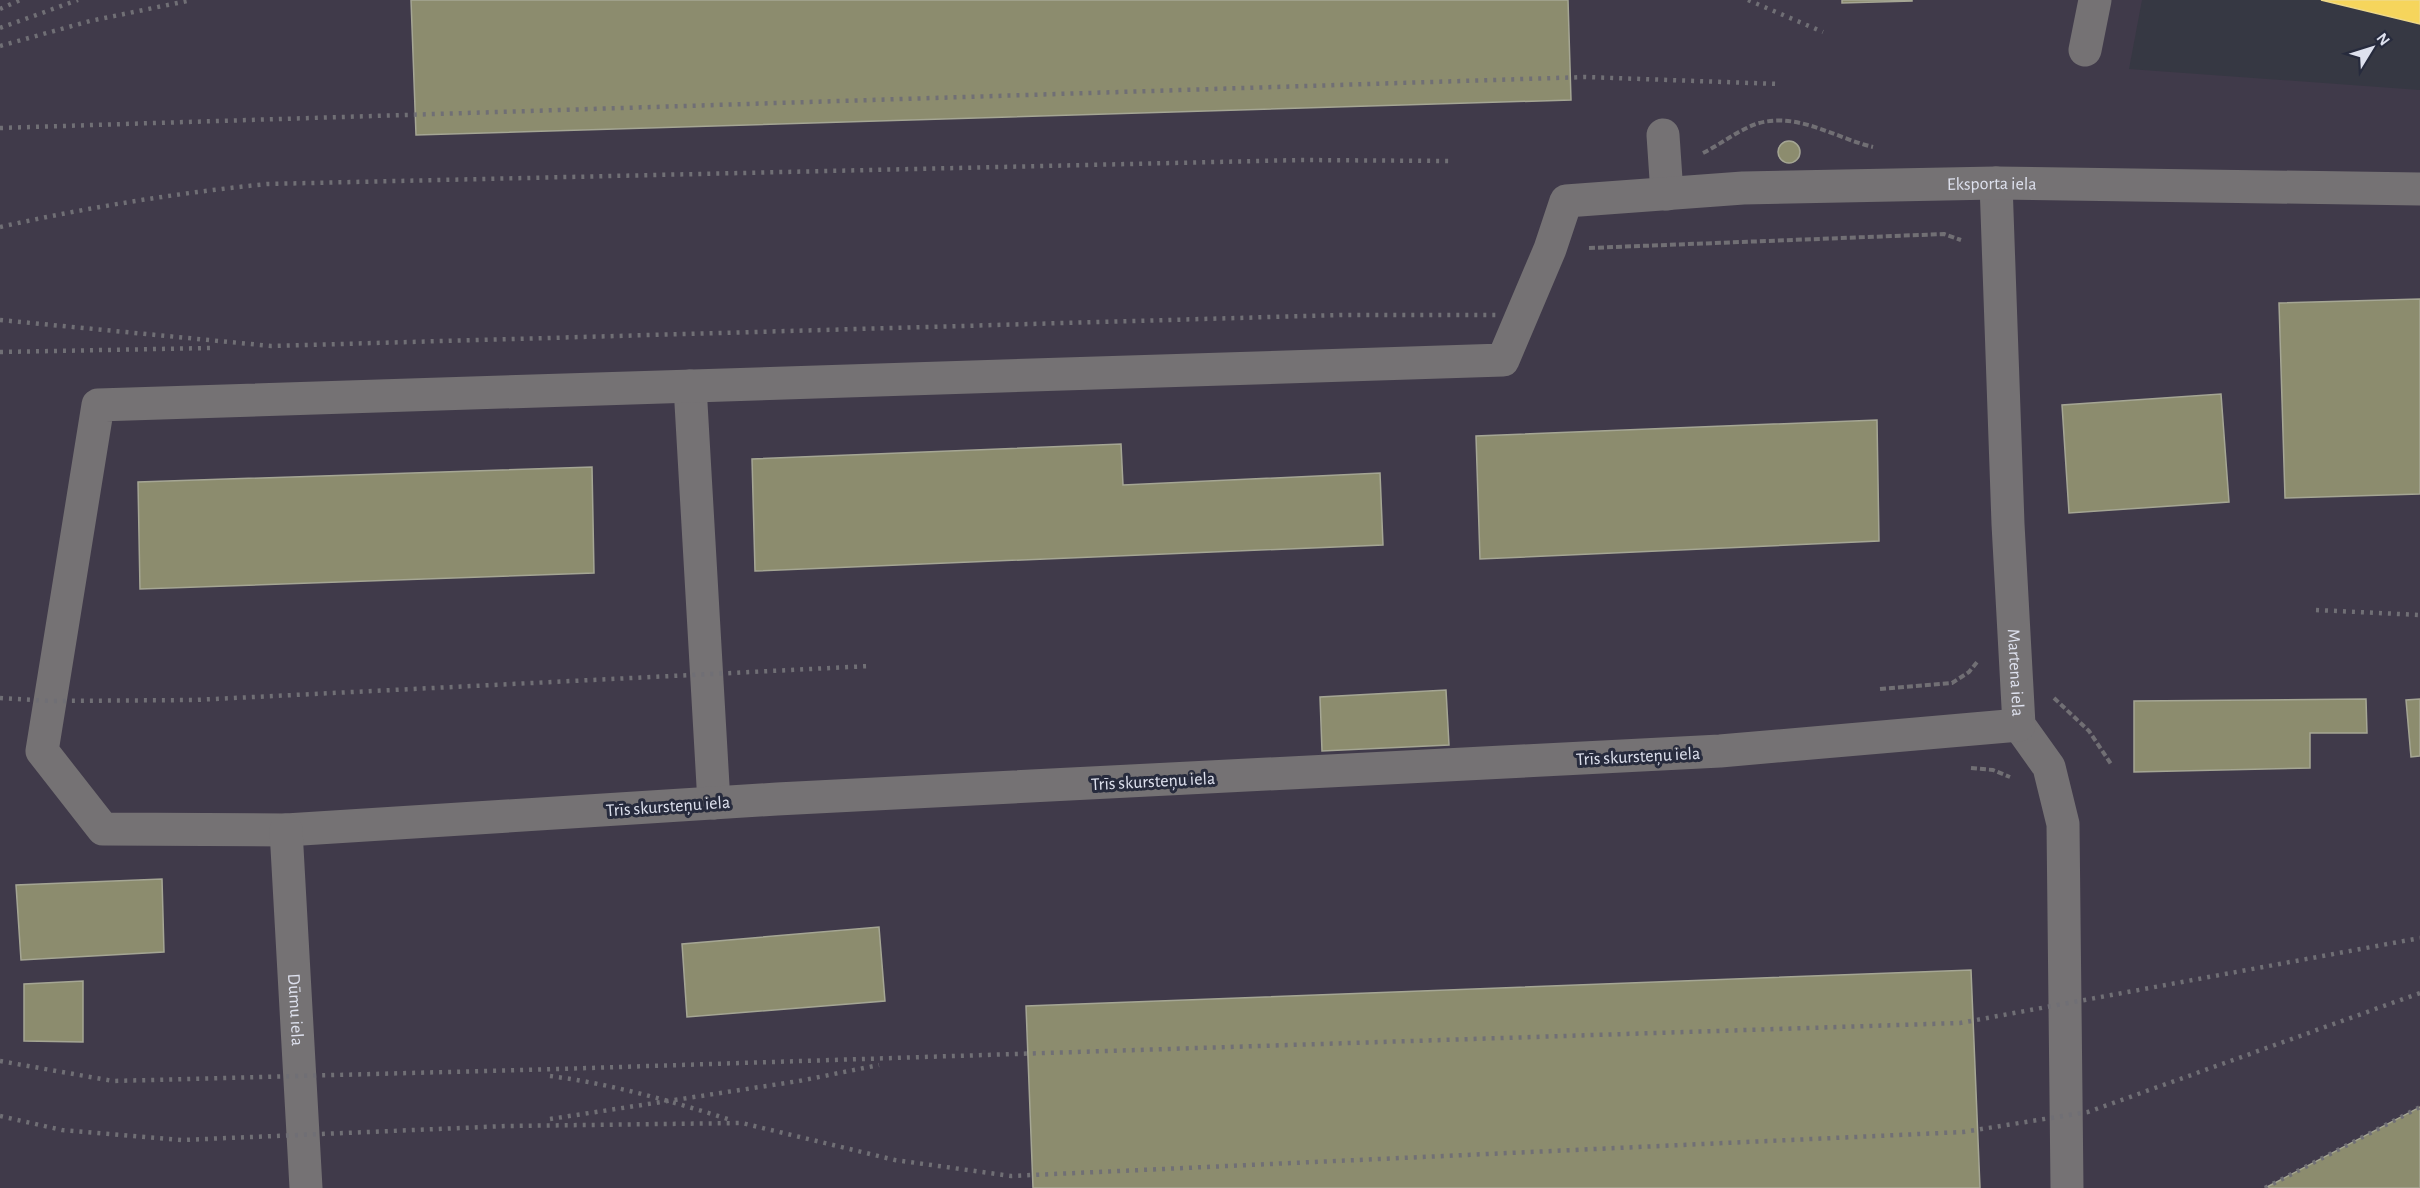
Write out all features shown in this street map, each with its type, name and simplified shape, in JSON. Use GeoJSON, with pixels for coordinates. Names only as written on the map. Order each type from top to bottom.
{"type":"FeatureCollection","features":[{"type":"Feature","properties":{"kind":"street"},"geometry":{"type":"LineString","coordinates":[[2085,50],[2096,0]]}},
{"type":"Feature","properties":{"kind":"street"},"geometry":{"type":"LineString","coordinates":[[1663,135],[1667,194]]}},
{"type":"Feature","properties":{"kind":"street","name":"Eksporta iela"},"geometry":{"type":"LineString","coordinates":[[1550,249],[1566,201],[1743,188],[1996,183],[2420,189]]}},
{"type":"Feature","properties":{"kind":"street","name":"Martena iela"},"geometry":{"type":"LineString","coordinates":[[1996,183],[2008,524],[2019,725],[2049,767],[2063,824],[2067,1188]]}},
{"type":"Feature","properties":{"kind":"street"},"geometry":{"type":"LineString","coordinates":[[714,803],[690,386],[1503,360],[1550,249]]}},
{"type":"Feature","properties":{"kind":"street","name":"Trīs skursteņu iela"},"geometry":{"type":"LineString","coordinates":[[690,386],[98,405],[42,751],[103,829],[286,830],[714,803],[1720,751],[2019,725]]}},
{"type":"Feature","properties":{"kind":"street","name":"Dūmu iela"},"geometry":{"type":"LineString","coordinates":[[286,830],[306,1188]]}},
{"type":"Feature","properties":{"kind":"path"},"geometry":{"type":"LineString","coordinates":[[1550,249],[1944,234],[1960,239],[1964,247]]}},
{"type":"Feature","properties":{"kind":"path"},"geometry":{"type":"LineString","coordinates":[[1880,689],[1953,683],[1969,672],[1983,655]]}},
{"type":"Feature","properties":{"kind":"path"},"geometry":{"type":"LineString","coordinates":[[2051,694],[2089,731],[2110,764]]}},
{"type":"Feature","properties":{"kind":"path"},"geometry":{"type":"LineString","coordinates":[[1964,768],[1993,770],[2018,781]]}},
{"type":"Feature","properties":{"kind":"shaded area"},"geometry":{"type":"Polygon","coordinates":[[[0,0],[2142,0],[2129,69],[2420,90],[2420,1188],[0,1188],[0,0]]]}},
{"type":"Feature","properties":{"kind":"building: Homes"},"geometry":{"type":"Polygon","coordinates":[[[2321,0],[2420,0],[2420,24],[2321,0]]]}},
{"type":"Feature","properties":{"kind":"building: Industry"},"geometry":{"type":"Polygon","coordinates":[[[411,0],[1568,0],[1571,100],[416,135],[411,0]]]}},
{"type":"Feature","properties":{"kind":"building: Industry"},"geometry":{"type":"Polygon","coordinates":[[[1842,0],[1912,0],[1912,1],[1842,3],[1842,0]]]}},
{"type":"Feature","properties":{"kind":"building: Industry"},"geometry":{"type":"Polygon","coordinates":[[[1789,141],[1797,144],[1800,152],[1797,160],[1789,163],[1781,160],[1778,152],[1781,144],[1789,141]]]}},
{"type":"Feature","properties":{"kind":"building: Industry"},"geometry":{"type":"Polygon","coordinates":[[[2420,299],[2420,494],[2285,498],[2279,303],[2420,299]]]}},
{"type":"Feature","properties":{"kind":"building: Industry"},"geometry":{"type":"Polygon","coordinates":[[[2221,394],[2229,502],[2069,513],[2062,405],[2221,394]]]}},
{"type":"Feature","properties":{"kind":"building: Industry"},"geometry":{"type":"Polygon","coordinates":[[[1877,420],[1879,541],[1480,559],[1476,436],[1877,420]]]}},
{"type":"Feature","properties":{"kind":"building: Industry"},"geometry":{"type":"Polygon","coordinates":[[[1121,444],[1123,485],[1380,473],[1383,545],[755,571],[752,459],[1121,444]]]}},
{"type":"Feature","properties":{"kind":"building: Industry"},"geometry":{"type":"Polygon","coordinates":[[[592,467],[594,573],[140,589],[138,482],[592,467]]]}},
{"type":"Feature","properties":{"kind":"building: Industry"},"geometry":{"type":"Polygon","coordinates":[[[1446,690],[1449,745],[1322,751],[1320,697],[1446,690]]]}},
{"type":"Feature","properties":{"kind":"building: Industry"},"geometry":{"type":"Polygon","coordinates":[[[2366,699],[2367,733],[2310,733],[2310,768],[2134,772],[2134,701],[2366,699]]]}},
{"type":"Feature","properties":{"kind":"building: Industry"},"geometry":{"type":"Polygon","coordinates":[[[2420,699],[2420,756],[2411,757],[2406,700],[2420,699]]]}},
{"type":"Feature","properties":{"kind":"building: Industry"},"geometry":{"type":"Polygon","coordinates":[[[162,879],[164,952],[21,960],[16,885],[162,879]]]}},
{"type":"Feature","properties":{"kind":"building: Industry"},"geometry":{"type":"Polygon","coordinates":[[[879,927],[885,1001],[687,1017],[682,944],[879,927]]]}},
{"type":"Feature","properties":{"kind":"building: Industry"},"geometry":{"type":"Polygon","coordinates":[[[1971,970],[1980,1188],[1033,1188],[1026,1006],[1971,970]]]}},
{"type":"Feature","properties":{"kind":"building: Industry"},"geometry":{"type":"Polygon","coordinates":[[[83,981],[83,1042],[24,1041],[24,984],[83,981]]]}},
{"type":"Feature","properties":{"kind":"building: Industry"},"geometry":{"type":"Polygon","coordinates":[[[2420,1107],[2420,1188],[2265,1188],[2420,1107]]]}},
{"type":"Feature","properties":{"kind":"railway"},"geometry":{"type":"LineString","coordinates":[[0,9],[20,0]]}},
{"type":"Feature","properties":{"kind":"railway"},"geometry":{"type":"LineString","coordinates":[[0,28],[78,0]]}},
{"type":"Feature","properties":{"kind":"railway"},"geometry":{"type":"LineString","coordinates":[[0,46],[90,21],[192,0]]}},
{"type":"Feature","properties":{"kind":"railway"},"geometry":{"type":"LineString","coordinates":[[1748,0],[1823,32]]}},
{"type":"Feature","properties":{"kind":"railway"},"geometry":{"type":"LineString","coordinates":[[0,128],[1586,77],[1779,84]]}},
{"type":"Feature","properties":{"kind":"railway"},"geometry":{"type":"LineString","coordinates":[[0,227],[133,201],[267,184],[1301,160],[1450,161]]}},
{"type":"Feature","properties":{"kind":"railway"},"geometry":{"type":"LineString","coordinates":[[0,320],[271,346],[1340,315],[1496,315]]}},
{"type":"Feature","properties":{"kind":"railway"},"geometry":{"type":"LineString","coordinates":[[0,352],[211,348]]}},
{"type":"Feature","properties":{"kind":"railway"},"geometry":{"type":"LineString","coordinates":[[2316,610],[2420,615]]}},
{"type":"Feature","properties":{"kind":"railway"},"geometry":{"type":"LineString","coordinates":[[0,698],[50,701],[194,700],[870,666]]}},
{"type":"Feature","properties":{"kind":"railway"},"geometry":{"type":"LineString","coordinates":[[0,1061],[113,1081],[558,1069],[1960,1023],[2420,938]]}},
{"type":"Feature","properties":{"kind":"railway"},"geometry":{"type":"LineString","coordinates":[[0,1116],[62,1130],[182,1140],[507,1126],[742,1123],[895,1160],[1011,1176],[1963,1132],[2088,1112],[2420,993]]}},
{"type":"Feature","properties":{"kind":"railway"},"geometry":{"type":"LineString","coordinates":[[550,1119],[799,1081],[879,1065]]}},
{"type":"Feature","properties":{"kind":"railway"},"geometry":{"type":"LineString","coordinates":[[550,1076],[641,1094],[731,1120]]}},
{"type":"Feature","properties":{"kind":"railway"},"geometry":{"type":"LineString","coordinates":[[2265,1188],[2420,1107]]}}]}
